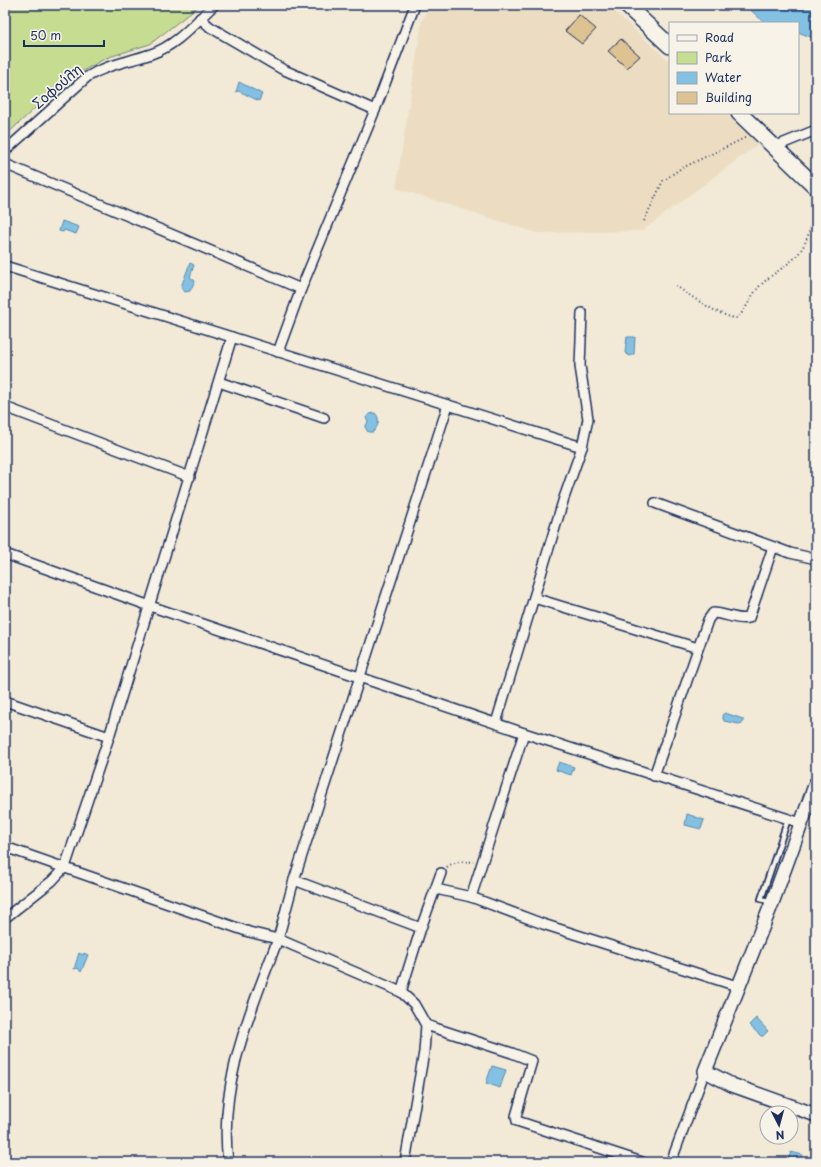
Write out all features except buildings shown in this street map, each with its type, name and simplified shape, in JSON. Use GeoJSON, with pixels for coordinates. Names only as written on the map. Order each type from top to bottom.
{"type":"FeatureCollection","features":[{"type":"Feature","properties":{"kind":"main road"},"geometry":{"type":"LineString","coordinates":[[626,5],[669,45]]}},
{"type":"Feature","properties":{"kind":"main road"},"geometry":{"type":"LineString","coordinates":[[740,114],[816,187]]}},
{"type":"Feature","properties":{"kind":"street","name":"Σοφούλη"},"geometry":{"type":"LineString","coordinates":[[5,151],[87,77],[101,68],[152,54],[174,42],[214,5]]}},
{"type":"Feature","properties":{"kind":"street"},"geometry":{"type":"LineString","coordinates":[[278,352],[301,289],[375,110],[415,5]]}},
{"type":"Feature","properties":{"kind":"street"},"geometry":{"type":"LineString","coordinates":[[200,18],[210,27],[282,69],[375,110]]}},
{"type":"Feature","properties":{"kind":"street"},"geometry":{"type":"LineString","coordinates":[[774,147],[816,130]]}},
{"type":"Feature","properties":{"kind":"street"},"geometry":{"type":"LineString","coordinates":[[5,164],[301,289]]}},
{"type":"Feature","properties":{"kind":"street"},"geometry":{"type":"LineString","coordinates":[[5,266],[582,447]]}},
{"type":"Feature","properties":{"kind":"street"},"geometry":{"type":"LineString","coordinates":[[496,723],[564,498],[582,447],[588,419],[580,366],[582,312]]}},
{"type":"Feature","properties":{"kind":"street"},"geometry":{"type":"LineString","coordinates":[[5,918],[52,881],[65,867],[109,737],[232,337]]}},
{"type":"Feature","properties":{"kind":"street"},"geometry":{"type":"LineString","coordinates":[[219,382],[324,418]]}},
{"type":"Feature","properties":{"kind":"street"},"geometry":{"type":"LineString","coordinates":[[228,1162],[226,1144],[227,1096],[235,1057],[278,939],[294,880],[448,405]]}},
{"type":"Feature","properties":{"kind":"street"},"geometry":{"type":"LineString","coordinates":[[5,407],[190,477]]}},
{"type":"Feature","properties":{"kind":"street"},"geometry":{"type":"LineString","coordinates":[[655,503],[790,553],[816,559]]}},
{"type":"Feature","properties":{"kind":"street"},"geometry":{"type":"LineString","coordinates":[[654,776],[708,620],[713,614],[721,613],[743,619],[749,618],[773,547]]}},
{"type":"Feature","properties":{"kind":"street"},"geometry":{"type":"LineString","coordinates":[[5,554],[150,606],[524,733],[801,822]]}},
{"type":"Feature","properties":{"kind":"street"},"geometry":{"type":"LineString","coordinates":[[534,598],[698,648]]}},
{"type":"Feature","properties":{"kind":"street"},"geometry":{"type":"LineString","coordinates":[[5,701],[109,737]]}},
{"type":"Feature","properties":{"kind":"street"},"geometry":{"type":"LineString","coordinates":[[471,897],[524,733]]}},
{"type":"Feature","properties":{"kind":"street"},"geometry":{"type":"LineString","coordinates":[[671,1162],[705,1071],[772,903],[816,783]]}},
{"type":"Feature","properties":{"kind":"street"},"geometry":{"type":"LineString","coordinates":[[5,847],[249,932],[278,939],[401,992],[414,1004],[426,1025],[424,1052],[405,1162]]}},
{"type":"Feature","properties":{"kind":"street"},"geometry":{"type":"LineString","coordinates":[[401,992],[421,928],[441,873]]}},
{"type":"Feature","properties":{"kind":"street"},"geometry":{"type":"LineString","coordinates":[[294,880],[421,928]]}},
{"type":"Feature","properties":{"kind":"street"},"geometry":{"type":"LineString","coordinates":[[436,889],[471,897],[542,924],[740,986]]}},
{"type":"Feature","properties":{"kind":"street"},"geometry":{"type":"LineString","coordinates":[[426,1025],[512,1052],[532,1061],[516,1116],[517,1121],[642,1162]]}},
{"type":"Feature","properties":{"kind":"street"},"geometry":{"type":"LineString","coordinates":[[705,1071],[732,1085],[816,1115]]}},
{"type":"Feature","properties":{"kind":"lane"},"geometry":{"type":"LineString","coordinates":[[772,903],[761,899],[788,818]]}},
{"type":"Feature","properties":{"kind":"path"},"geometry":{"type":"LineString","coordinates":[[644,221],[663,181],[680,169],[758,132]]}},
{"type":"Feature","properties":{"kind":"path"},"geometry":{"type":"LineString","coordinates":[[676,286],[713,309],[732,318],[737,318],[746,310],[761,284],[793,260],[802,250],[808,236],[816,200]]}},
{"type":"Feature","properties":{"kind":"path"},"geometry":{"type":"LineString","coordinates":[[441,873],[451,864],[462,861],[482,862]]}},
{"type":"Feature","properties":{"kind":"shaded area"},"geometry":{"type":"Polygon","coordinates":[[[430,5],[608,5],[669,61],[669,114],[726,114],[758,144],[642,231],[537,233],[396,188],[422,20],[430,5]]]}},
{"type":"Feature","properties":{"kind":"green space"},"geometry":{"type":"Polygon","coordinates":[[[5,5],[200,5],[150,44],[106,58],[63,82],[5,136],[5,5]]]}},
{"type":"Feature","properties":{"kind":"water"},"geometry":{"type":"Polygon","coordinates":[[[745,5],[816,5],[816,39],[799,32],[799,22],[764,22],[745,5]]]}},
{"type":"Feature","properties":{"kind":"water"},"geometry":{"type":"Polygon","coordinates":[[[239,82],[262,94],[259,101],[239,91],[236,92],[239,82]]]}},
{"type":"Feature","properties":{"kind":"water"},"geometry":{"type":"Polygon","coordinates":[[[62,221],[79,227],[76,234],[64,230],[63,232],[59,231],[62,221]]]}},
{"type":"Feature","properties":{"kind":"water"},"geometry":{"type":"Polygon","coordinates":[[[190,263],[194,265],[190,277],[195,281],[190,291],[185,292],[181,287],[190,263]]]}},
{"type":"Feature","properties":{"kind":"water"},"geometry":{"type":"Polygon","coordinates":[[[627,337],[635,337],[634,354],[630,356],[625,353],[627,337]]]}},
{"type":"Feature","properties":{"kind":"water"},"geometry":{"type":"Polygon","coordinates":[[[375,413],[378,418],[376,428],[373,432],[368,432],[365,427],[368,422],[366,418],[369,414],[375,413]]]}},
{"type":"Feature","properties":{"kind":"water"},"geometry":{"type":"Polygon","coordinates":[[[725,713],[743,719],[743,723],[739,724],[724,721],[722,715],[725,713]]]}},
{"type":"Feature","properties":{"kind":"water"},"geometry":{"type":"Polygon","coordinates":[[[559,762],[574,767],[571,775],[556,770],[559,762]]]}},
{"type":"Feature","properties":{"kind":"water"},"geometry":{"type":"Polygon","coordinates":[[[687,814],[704,820],[701,829],[685,825],[687,814]]]}},
{"type":"Feature","properties":{"kind":"water"},"geometry":{"type":"Polygon","coordinates":[[[79,953],[88,955],[81,972],[78,968],[74,969],[79,953]]]}},
{"type":"Feature","properties":{"kind":"water"},"geometry":{"type":"Polygon","coordinates":[[[756,1018],[768,1031],[763,1036],[761,1036],[749,1025],[756,1018]]]}},
{"type":"Feature","properties":{"kind":"water"},"geometry":{"type":"Polygon","coordinates":[[[492,1066],[506,1070],[500,1088],[486,1083],[492,1066]]]}},
{"type":"Feature","properties":{"kind":"water"},"geometry":{"type":"Polygon","coordinates":[[[791,1152],[803,1155],[800,1162],[788,1160],[791,1152]]]}}]}
